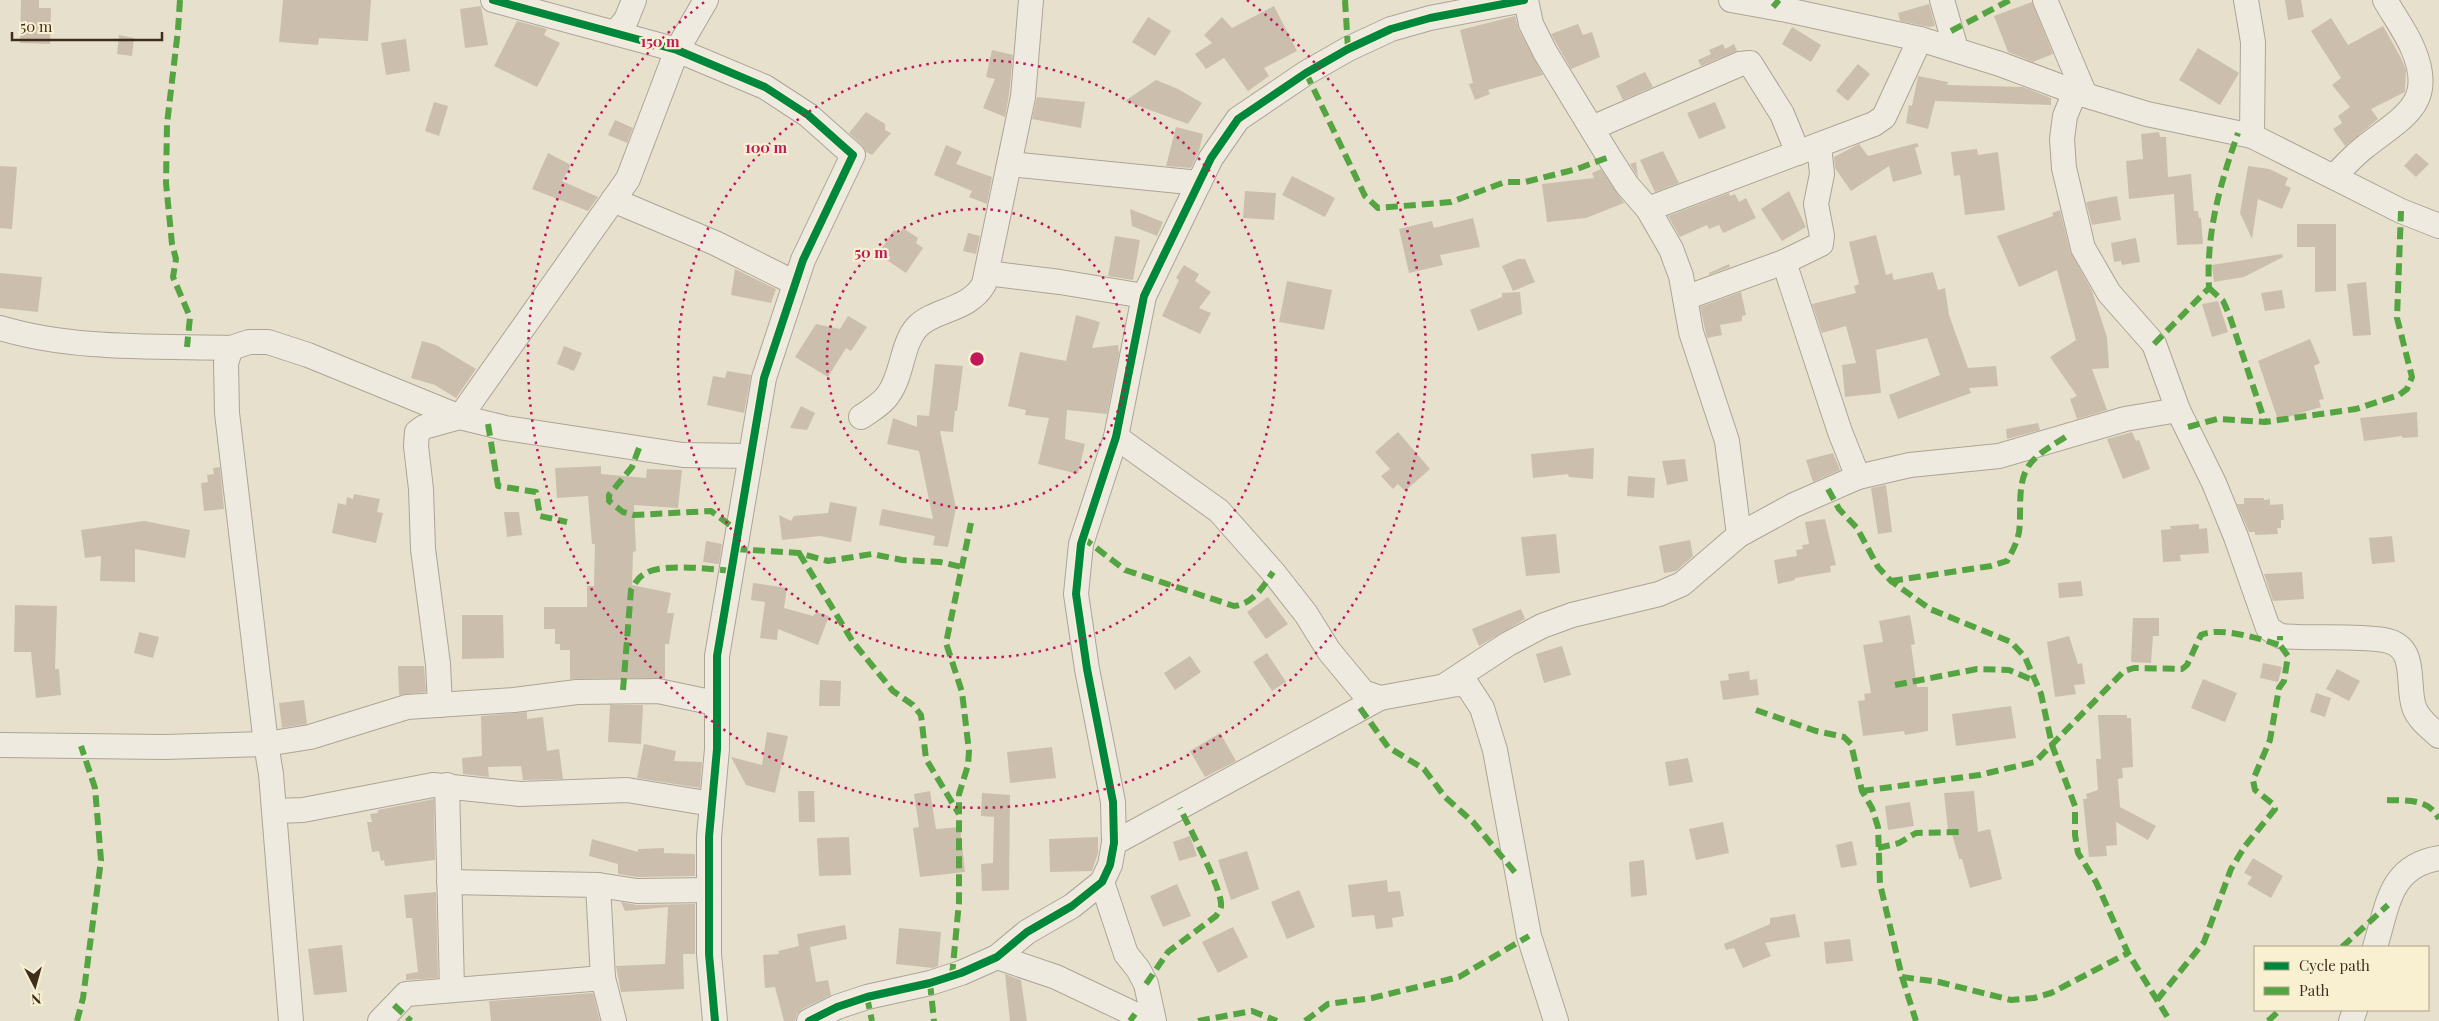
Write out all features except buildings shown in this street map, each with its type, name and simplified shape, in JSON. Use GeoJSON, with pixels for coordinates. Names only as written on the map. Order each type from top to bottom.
{"type":"FeatureCollection","features":[{"type":"Feature","properties":{"kind":"street"},"geometry":{"type":"LineString","coordinates":[[493,0],[677,50],[765,87],[808,115],[853,155],[803,260],[764,378],[716,656],[715,703],[717,749],[712,804],[709,890],[709,954],[715,1021]]}},
{"type":"Feature","properties":{"kind":"street"},"geometry":{"type":"LineString","coordinates":[[615,33],[626,20],[634,0]]}},
{"type":"Feature","properties":{"kind":"street"},"geometry":{"type":"LineString","coordinates":[[440,705],[438,664],[423,549],[417,432],[424,427],[460,417],[628,179],[677,50],[706,0]]}},
{"type":"Feature","properties":{"kind":"street"},"geometry":{"type":"LineString","coordinates":[[861,417],[888,396],[899,375],[909,340],[919,326],[969,300],[980,292],[987,273],[1023,97],[1031,0]]}},
{"type":"Feature","properties":{"kind":"street"},"geometry":{"type":"LineString","coordinates":[[809,1021],[837,1007],[930,983],[997,957],[1027,932],[1072,906],[1102,882],[1110,866],[1114,843],[1113,802],[1087,668],[1076,585],[1080,544],[1116,436],[1144,296],[1210,158],[1238,119],[1306,73],[1348,49],[1391,29],[1438,17],[1525,0],[1531,24],[1545,52],[1627,185],[1648,209],[1671,249],[1681,276],[1691,332],[1727,440],[1739,535]]}},
{"type":"Feature","properties":{"kind":"street"},"geometry":{"type":"LineString","coordinates":[[1731,0],[1787,10],[1920,39],[1956,49],[2080,94],[2147,114],[2252,136],[2401,211],[2439,226]]}},
{"type":"Feature","properties":{"kind":"street"},"geometry":{"type":"LineString","coordinates":[[1942,0],[1956,49]]}},
{"type":"Feature","properties":{"kind":"street"},"geometry":{"type":"LineString","coordinates":[[2045,0],[2080,94]]}},
{"type":"Feature","properties":{"kind":"street"},"geometry":{"type":"LineString","coordinates":[[2246,0],[2253,42],[2252,136]]}},
{"type":"Feature","properties":{"kind":"street"},"geometry":{"type":"LineString","coordinates":[[2334,177],[2365,146],[2404,118],[2415,105],[2420,95],[2422,77],[2413,49],[2385,0]]}},
{"type":"Feature","properties":{"kind":"street"},"geometry":{"type":"LineString","coordinates":[[1648,209],[1874,124],[1884,117],[1920,39]]}},
{"type":"Feature","properties":{"kind":"street"},"geometry":{"type":"LineString","coordinates":[[1592,128],[1740,64],[1750,63],[1782,114],[1808,149],[1822,174],[1816,204],[1822,236],[1821,244],[1784,262],[1685,298]]}},
{"type":"Feature","properties":{"kind":"street"},"geometry":{"type":"LineString","coordinates":[[2080,94],[2065,116],[2062,139],[2064,168],[2083,248],[2109,293],[2154,344],[2178,410],[2214,483],[2236,537],[2268,628],[2280,636],[2386,640],[2403,648],[2408,657],[2414,708],[2425,725],[2439,736]]}},
{"type":"Feature","properties":{"kind":"street"},"geometry":{"type":"LineString","coordinates":[[1010,164],[1199,183]]}},
{"type":"Feature","properties":{"kind":"street"},"geometry":{"type":"LineString","coordinates":[[613,200],[715,243],[795,282]]}},
{"type":"Feature","properties":{"kind":"street"},"geometry":{"type":"LineString","coordinates":[[1784,262],[1840,432],[1858,477]]}},
{"type":"Feature","properties":{"kind":"street"},"geometry":{"type":"LineString","coordinates":[[987,273],[1060,282],[1144,296]]}},
{"type":"Feature","properties":{"kind":"street"},"geometry":{"type":"LineString","coordinates":[[0,328],[22,334],[115,346],[231,348],[249,342],[268,342],[308,355],[460,417],[505,428],[683,455],[750,456]]}},
{"type":"Feature","properties":{"kind":"street"},"geometry":{"type":"LineString","coordinates":[[231,348],[226,363],[226,413],[266,744],[272,774],[291,1021]]}},
{"type":"Feature","properties":{"kind":"street"},"geometry":{"type":"LineString","coordinates":[[1444,686],[1508,644],[1542,626],[1572,614],[1659,594],[1682,584],[1739,535],[1794,505],[1858,477],[1910,464],[1999,456],[2125,419],[2178,410]]}},
{"type":"Feature","properties":{"kind":"street"},"geometry":{"type":"LineString","coordinates":[[1116,436],[1219,511],[1273,572],[1306,614],[1329,651],[1364,692],[1380,698]]}},
{"type":"Feature","properties":{"kind":"street"},"geometry":{"type":"LineString","coordinates":[[1114,843],[1380,698],[1444,686],[1467,685],[1482,708],[1496,759],[1529,936],[1556,1021]]}},
{"type":"Feature","properties":{"kind":"street"},"geometry":{"type":"LineString","coordinates":[[0,744],[164,747],[266,744],[310,737],[407,707],[514,700],[577,692],[633,690],[678,694],[715,703]]}},
{"type":"Feature","properties":{"kind":"street"},"geometry":{"type":"LineString","coordinates":[[275,811],[303,810],[433,784],[520,794],[627,790],[712,804]]}},
{"type":"Feature","properties":{"kind":"street"},"geometry":{"type":"LineString","coordinates":[[447,785],[452,989]]}},
{"type":"Feature","properties":{"kind":"street"},"geometry":{"type":"LineString","coordinates":[[2375,946],[2388,905],[2401,876],[2424,861],[2439,858]]}},
{"type":"Feature","properties":{"kind":"street"},"geometry":{"type":"LineString","coordinates":[[449,882],[598,885],[637,890],[709,890]]}},
{"type":"Feature","properties":{"kind":"street"},"geometry":{"type":"LineString","coordinates":[[1102,882],[1122,946],[1146,984],[1154,1021]]}},
{"type":"Feature","properties":{"kind":"street"},"geometry":{"type":"LineString","coordinates":[[598,885],[603,978],[614,1021]]}},
{"type":"Feature","properties":{"kind":"street"},"geometry":{"type":"LineString","coordinates":[[997,957],[1056,977],[1148,1021]]}},
{"type":"Feature","properties":{"kind":"street"},"geometry":{"type":"LineString","coordinates":[[380,1021],[406,994],[603,978]]}},
{"type":"Feature","properties":{"kind":"marked path"},"geometry":{"type":"LineString","coordinates":[[180,0],[167,124],[166,183],[172,244],[176,259],[173,277],[190,317],[187,347]]}},
{"type":"Feature","properties":{"kind":"marked path"},"geometry":{"type":"LineString","coordinates":[[1345,0],[1348,49]]}},
{"type":"Feature","properties":{"kind":"marked path"},"geometry":{"type":"LineString","coordinates":[[1773,7],[1779,0]]}},
{"type":"Feature","properties":{"kind":"marked path"},"geometry":{"type":"LineString","coordinates":[[1951,31],[2010,0]]}},
{"type":"Feature","properties":{"kind":"marked path"},"geometry":{"type":"LineString","coordinates":[[1306,73],[1365,196],[1378,208],[1451,202],[1505,182],[1525,182],[1577,169],[1609,157]]}},
{"type":"Feature","properties":{"kind":"marked path"},"geometry":{"type":"LineString","coordinates":[[2154,344],[2209,288],[2212,228],[2225,171],[2238,133]]}},
{"type":"Feature","properties":{"kind":"marked path"},"geometry":{"type":"LineString","coordinates":[[2188,427],[2217,419],[2265,422],[2356,409],[2399,395],[2407,389],[2412,377],[2397,318],[2401,211]]}},
{"type":"Feature","properties":{"kind":"marked path"},"geometry":{"type":"LineString","coordinates":[[2209,288],[2223,301],[2229,314],[2265,422]]}},
{"type":"Feature","properties":{"kind":"marked path"},"geometry":{"type":"LineString","coordinates":[[488,424],[498,486],[536,492],[540,516],[567,522]]}},
{"type":"Feature","properties":{"kind":"marked path"},"geometry":{"type":"LineString","coordinates":[[1891,581],[1991,566],[2007,561],[2016,544],[2019,532],[2021,488],[2026,471],[2038,456],[2067,436]]}},
{"type":"Feature","properties":{"kind":"marked path"},"geometry":{"type":"LineString","coordinates":[[639,448],[632,467],[609,495],[609,501],[623,512],[634,515],[711,511],[738,531]]}},
{"type":"Feature","properties":{"kind":"marked path"},"geometry":{"type":"LineString","coordinates":[[1828,489],[1839,509],[1857,528],[1878,567],[1891,581],[1930,609],[2011,642],[2025,657],[2041,694],[2052,745],[2075,806],[2075,835],[2078,853],[2096,882],[2128,953],[2170,1021]]}},
{"type":"Feature","properties":{"kind":"marked path"},"geometry":{"type":"LineString","coordinates":[[952,976],[959,902],[959,794],[968,765],[969,751],[962,692],[946,643],[971,523]]}},
{"type":"Feature","properties":{"kind":"marked path"},"geometry":{"type":"LineString","coordinates":[[1082,537],[1125,570],[1234,606],[1241,605],[1252,598],[1273,572]]}},
{"type":"Feature","properties":{"kind":"marked path"},"geometry":{"type":"LineString","coordinates":[[735,549],[799,553],[828,561],[872,554],[902,560],[940,562],[962,567]]}},
{"type":"Feature","properties":{"kind":"marked path"},"geometry":{"type":"LineString","coordinates":[[799,553],[853,642],[893,691],[913,705],[921,715],[926,759],[959,814]]}},
{"type":"Feature","properties":{"kind":"marked path"},"geometry":{"type":"LineString","coordinates":[[623,690],[631,590],[639,578],[653,570],[675,567],[732,571]]}},
{"type":"Feature","properties":{"kind":"marked path"},"geometry":{"type":"LineString","coordinates":[[1862,791],[1979,775],[2035,762],[2124,671],[2134,668],[2182,669],[2187,665],[2201,635],[2219,632],[2229,633],[2280,645]]}},
{"type":"Feature","properties":{"kind":"marked path"},"geometry":{"type":"LineString","coordinates":[[2157,1000],[2204,942],[2231,869],[2245,846],[2275,809],[2273,804],[2255,790],[2253,780],[2270,740],[2279,688],[2284,681],[2288,656],[2280,645],[2280,636]]}},
{"type":"Feature","properties":{"kind":"marked path"},"geometry":{"type":"LineString","coordinates":[[1895,685],[1977,669],[2009,670],[2035,681]]}},
{"type":"Feature","properties":{"kind":"marked path"},"geometry":{"type":"LineString","coordinates":[[1360,708],[1388,747],[1424,769],[1445,797],[1473,822],[1518,876]]}},
{"type":"Feature","properties":{"kind":"marked path"},"geometry":{"type":"LineString","coordinates":[[1756,710],[1816,731],[1844,737],[1851,744],[1862,791],[1872,808],[1878,827],[1880,884],[1902,977],[1916,1021]]}},
{"type":"Feature","properties":{"kind":"marked path"},"geometry":{"type":"LineString","coordinates":[[77,1021],[83,998],[101,860],[95,788],[81,746]]}},
{"type":"Feature","properties":{"kind":"marked path"},"geometry":{"type":"LineString","coordinates":[[2387,800],[2410,801],[2423,804],[2435,812],[2439,819]]}},
{"type":"Feature","properties":{"kind":"marked path"},"geometry":{"type":"LineString","coordinates":[[1146,984],[1168,952],[1216,916],[1221,907],[1217,887],[1180,808]]}},
{"type":"Feature","properties":{"kind":"marked path"},"geometry":{"type":"LineString","coordinates":[[1878,848],[1899,843],[1916,833],[1960,832]]}},
{"type":"Feature","properties":{"kind":"marked path"},"geometry":{"type":"LineString","coordinates":[[2343,946],[2388,905]]}},
{"type":"Feature","properties":{"kind":"marked path"},"geometry":{"type":"LineString","coordinates":[[1305,1021],[1328,1004],[1372,998],[1459,977],[1529,936]]}},
{"type":"Feature","properties":{"kind":"marked path"},"geometry":{"type":"LineString","coordinates":[[1902,977],[1939,982],[2011,1000],[2034,998],[2051,993],[2128,953]]}},
{"type":"Feature","properties":{"kind":"marked path"},"geometry":{"type":"LineString","coordinates":[[930,983],[934,1021]]}},
{"type":"Feature","properties":{"kind":"marked path"},"geometry":{"type":"LineString","coordinates":[[867,997],[872,1021]]}},
{"type":"Feature","properties":{"kind":"marked path"},"geometry":{"type":"LineString","coordinates":[[394,1005],[411,1021]]}},
{"type":"Feature","properties":{"kind":"marked path"},"geometry":{"type":"LineString","coordinates":[[1198,1021],[1252,1011],[1277,1021]]}},
{"type":"Feature","properties":{"kind":"marked path"},"geometry":{"type":"LineString","coordinates":[[2268,1021],[2279,1011]]}},
{"type":"Feature","properties":{"kind":"marked path"},"geometry":{"type":"LineString","coordinates":[[1130,1021],[1135,1014]]}},
{"type":"Feature","properties":{"kind":"cycle path"},"geometry":{"type":"LineString","coordinates":[[493,0],[677,50],[765,87],[808,115],[853,155],[803,260],[764,378],[717,656],[717,749],[709,837],[709,954],[715,1021]]}},
{"type":"Feature","properties":{"kind":"cycle path"},"geometry":{"type":"LineString","coordinates":[[809,1021],[837,1007],[867,997],[930,983],[961,973],[997,957],[1027,932],[1072,906],[1102,882],[1110,865],[1114,843],[1113,802],[1087,669],[1076,594],[1081,544],[1116,437],[1144,296],[1211,158],[1238,119],[1306,73],[1348,49],[1391,29],[1430,18],[1524,0]]}}]}
